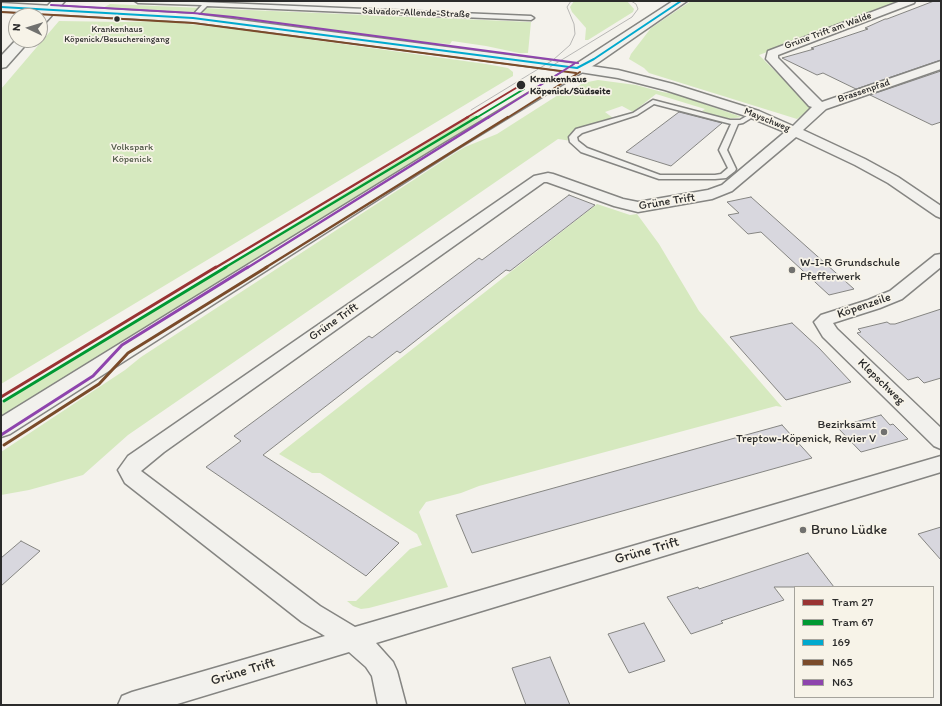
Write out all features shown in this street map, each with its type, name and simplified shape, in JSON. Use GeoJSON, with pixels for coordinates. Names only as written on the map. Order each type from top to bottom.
{"type":"FeatureCollection","features":[{"type":"Feature","properties":{"kind":"main road"},"geometry":{"type":"LineString","coordinates":[[1,428],[450,146],[594,59],[680,1]]}},
{"type":"Feature","properties":{"kind":"main road"},"geometry":{"type":"LineString","coordinates":[[1,7],[55,5],[193,18],[301,30],[577,68]]}},
{"type":"Feature","properties":{"kind":"main road"},"geometry":{"type":"LineString","coordinates":[[48,12],[55,5]]}},
{"type":"Feature","properties":{"kind":"main road"},"geometry":{"type":"LineString","coordinates":[[1,64],[16,48]]}},
{"type":"Feature","properties":{"kind":"main road"},"geometry":{"type":"LineString","coordinates":[[1,441],[96,380],[125,349]]}},
{"type":"Feature","properties":{"kind":"street","name":"Grüne Trift am Walde"},"geometry":{"type":"LineString","coordinates":[[821,106],[814,103],[772,59],[772,53],[910,1]]}},
{"type":"Feature","properties":{"kind":"street","name":"Brassenpfad"},"geometry":{"type":"LineString","coordinates":[[795,131],[821,106],[941,65]]}},
{"type":"Feature","properties":{"kind":"street","name":"Mayschweg"},"geometry":{"type":"LineString","coordinates":[[577,68],[618,74],[669,87],[754,114],[795,131],[886,176],[941,213]]}},
{"type":"Feature","properties":{"kind":"street","name":"Grüne Trift"},"geometry":{"type":"LineString","coordinates":[[353,639],[303,609],[133,477],[129,470],[136,462],[156,447],[539,179],[548,177],[633,207],[644,207],[685,200],[712,194],[727,188],[795,131]]}},
{"type":"Feature","properties":{"kind":"street","name":"Köpenzeile"},"geometry":{"type":"LineString","coordinates":[[823,322],[827,319],[874,304],[896,295],[941,259]]}},
{"type":"Feature","properties":{"kind":"street","name":"Klepschweg"},"geometry":{"type":"LineString","coordinates":[[823,322],[830,333],[941,441]]}},
{"type":"Feature","properties":{"kind":"street","name":"Grüne Trift"},"geometry":{"type":"LineString","coordinates":[[132,705],[941,464]]}},
{"type":"Feature","properties":{"kind":"street"},"geometry":{"type":"LineString","coordinates":[[353,639],[375,659],[384,671],[392,705]]}},
{"type":"Feature","properties":{"kind":"lane","name":"Salvador-Allende-Straße"},"geometry":{"type":"LineString","coordinates":[[138,1],[531,18]]}},
{"type":"Feature","properties":{"kind":"lane"},"geometry":{"type":"LineString","coordinates":[[262,6],[266,1]]}},
{"type":"Feature","properties":{"kind":"lane"},"geometry":{"type":"LineString","coordinates":[[303,8],[308,1]]}},
{"type":"Feature","properties":{"kind":"lane"},"geometry":{"type":"LineString","coordinates":[[193,18],[206,4]]}},
{"type":"Feature","properties":{"kind":"lane"},"geometry":{"type":"LineString","coordinates":[[735,122],[723,150],[732,169],[723,176],[715,177],[660,177],[584,150],[574,142],[573,137],[579,132],[635,114],[653,102],[730,122],[735,122],[741,122],[754,114]]}},
{"type":"Feature","properties":{"kind":"green space"},"geometry":{"type":"Polygon","coordinates":[[[574,1],[627,1],[634,9],[633,12],[588,40],[585,40],[586,28],[572,12],[570,7],[574,1]]]}},
{"type":"Feature","properties":{"kind":"green space"},"geometry":{"type":"Polygon","coordinates":[[[691,1],[905,1],[759,55],[812,108],[797,119],[649,73],[644,68],[629,59],[631,54],[651,28],[691,1]]]}},
{"type":"Feature","properties":{"kind":"green space"},"geometry":{"type":"Polygon","coordinates":[[[110,4],[531,22],[528,53],[519,53],[452,41],[450,44],[419,42],[350,35],[246,20],[101,9],[110,4]]]}},
{"type":"Feature","properties":{"kind":"green space","name":"Volkspark Köpenick"},"geometry":{"type":"Polygon","coordinates":[[[59,21],[161,21],[242,30],[486,64],[508,68],[513,72],[513,76],[1,384],[1,89],[36,48],[48,48],[48,34],[59,21]]]}},
{"type":"Feature","properties":{"kind":"green space"},"geometry":{"type":"Polygon","coordinates":[[[598,80],[636,85],[675,94],[742,117],[727,119],[702,111],[705,109],[656,94],[633,112],[622,106],[605,112],[613,118],[574,131],[571,134],[572,141],[558,139],[128,435],[83,475],[29,490],[1,495],[1,452],[125,370],[141,357],[455,153],[465,147],[497,134],[566,90],[571,91],[583,83],[598,80]]]}},
{"type":"Feature","properties":{"kind":"green space"},"geometry":{"type":"Polygon","coordinates":[[[473,115],[483,118],[1,417],[1,403],[473,115]]]}},
{"type":"Feature","properties":{"kind":"green space"},"geometry":{"type":"Polygon","coordinates":[[[597,204],[630,215],[637,214],[659,244],[699,311],[782,407],[776,406],[479,486],[461,493],[426,502],[419,512],[448,587],[369,608],[361,609],[353,606],[347,601],[356,601],[410,549],[422,545],[417,534],[320,473],[312,473],[279,454],[597,204]]]}},
{"type":"Feature","properties":{"kind":"building"},"geometry":{"type":"Polygon","coordinates":[[[934,1],[941,1],[941,60],[856,89],[823,73],[817,75],[782,58],[814,49],[811,48],[868,29],[865,28],[934,1]]]}},
{"type":"Feature","properties":{"kind":"building"},"geometry":{"type":"Polygon","coordinates":[[[941,71],[941,122],[932,125],[870,95],[941,71]]]}},
{"type":"Feature","properties":{"kind":"building"},"geometry":{"type":"Polygon","coordinates":[[[679,112],[722,123],[671,166],[626,152],[679,112]]]}},
{"type":"Feature","properties":{"kind":"building"},"geometry":{"type":"Polygon","coordinates":[[[569,195],[595,205],[510,271],[506,270],[400,353],[397,351],[263,455],[399,543],[366,576],[206,467],[241,441],[234,436],[369,336],[372,338],[479,258],[482,260],[569,195]]]}},
{"type":"Feature","properties":{"kind":"building"},"geometry":{"type":"Polygon","coordinates":[[[751,197],[854,289],[829,295],[761,232],[748,234],[728,215],[739,213],[727,202],[751,197]]]}},
{"type":"Feature","properties":{"kind":"building"},"geometry":{"type":"Polygon","coordinates":[[[941,309],[941,378],[924,383],[918,377],[908,380],[857,333],[861,332],[858,329],[887,322],[890,324],[895,324],[941,309]]]}},
{"type":"Feature","properties":{"kind":"building"},"geometry":{"type":"Polygon","coordinates":[[[792,323],[819,348],[851,382],[786,400],[730,337],[792,323]]]}},
{"type":"Feature","properties":{"kind":"building"},"geometry":{"type":"Polygon","coordinates":[[[881,415],[890,425],[893,424],[908,439],[861,452],[837,427],[881,415]]]}},
{"type":"Feature","properties":{"kind":"building"},"geometry":{"type":"Polygon","coordinates":[[[782,425],[812,458],[472,553],[456,515],[782,425]]]}},
{"type":"Feature","properties":{"kind":"building"},"geometry":{"type":"Polygon","coordinates":[[[941,527],[941,560],[918,534],[941,527]]]}},
{"type":"Feature","properties":{"kind":"building"},"geometry":{"type":"Polygon","coordinates":[[[21,541],[40,551],[1,586],[1,558],[21,541]]]}},
{"type":"Feature","properties":{"kind":"building"},"geometry":{"type":"Polygon","coordinates":[[[808,553],[833,586],[774,587],[784,600],[721,621],[723,623],[691,634],[667,597],[698,587],[699,589],[808,553]]]}},
{"type":"Feature","properties":{"kind":"building"},"geometry":{"type":"Polygon","coordinates":[[[644,623],[665,661],[629,673],[608,634],[644,623]]]}},
{"type":"Feature","properties":{"kind":"building"},"geometry":{"type":"Polygon","coordinates":[[[550,657],[570,705],[526,705],[512,668],[550,657]]]}},
{"type":"Feature","properties":{"kind":"tram line"},"geometry":{"type":"LineString","coordinates":[[471,110],[553,60],[570,45],[575,34],[574,24],[567,7],[571,1]]}},
{"type":"Feature","properties":{"kind":"tram line"},"geometry":{"type":"LineString","coordinates":[[550,67],[632,17],[638,9],[636,4],[631,1]]}},
{"type":"Feature","properties":{"kind":"tram line","name":"27"},"geometry":{"type":"LineString","coordinates":[[1,397],[318,205],[521,85]]}},
{"type":"Feature","properties":{"kind":"tram line","name":"67"},"geometry":{"type":"LineString","coordinates":[[4,401],[321,209],[524,89]]}},
{"type":"Feature","properties":{"kind":"transit line","name":"169"},"geometry":{"type":"LineString","coordinates":[[577,68],[594,59],[681,1]]}},
{"type":"Feature","properties":{"kind":"transit line","name":"N63"},"geometry":{"type":"LineString","coordinates":[[51,5],[193,13],[233,17],[578,63]]}},
{"type":"Feature","properties":{"kind":"transit line","name":"169"},"geometry":{"type":"LineString","coordinates":[[1,7],[193,18],[577,68]]}},
{"type":"Feature","properties":{"kind":"transit line","name":"N65"},"geometry":{"type":"LineString","coordinates":[[1,12],[193,23],[576,73]]}},
{"type":"Feature","properties":{"kind":"transit line","name":"N63"},"geometry":{"type":"LineString","coordinates":[[1,435],[93,376],[122,345],[574,64]]}},
{"type":"Feature","properties":{"kind":"transit line","name":"N65"},"geometry":{"type":"LineString","coordinates":[[4,445],[99,384],[128,353],[580,72]]}},
{"type":"Feature","properties":{"kind":"place","name":"Krankenhaus Köpenick/Besuchereingang"},"geometry":{"type":"Point","coordinates":[117,19]}},
{"type":"Feature","properties":{"kind":"place","name":"Krankenhaus Köpenick/Südseite"},"geometry":{"type":"Point","coordinates":[521,85]}},
{"type":"Feature","properties":{"kind":"place","name":"W-I-R Grundschule Pfefferwerk"},"geometry":{"type":"Point","coordinates":[792,270]}},
{"type":"Feature","properties":{"kind":"place","name":"Bezirksamt Treptow-Köpenick, Revier V"},"geometry":{"type":"Point","coordinates":[884,432]}},
{"type":"Feature","properties":{"kind":"place","name":"Bruno Lüdke"},"geometry":{"type":"Point","coordinates":[803,530]}}]}
